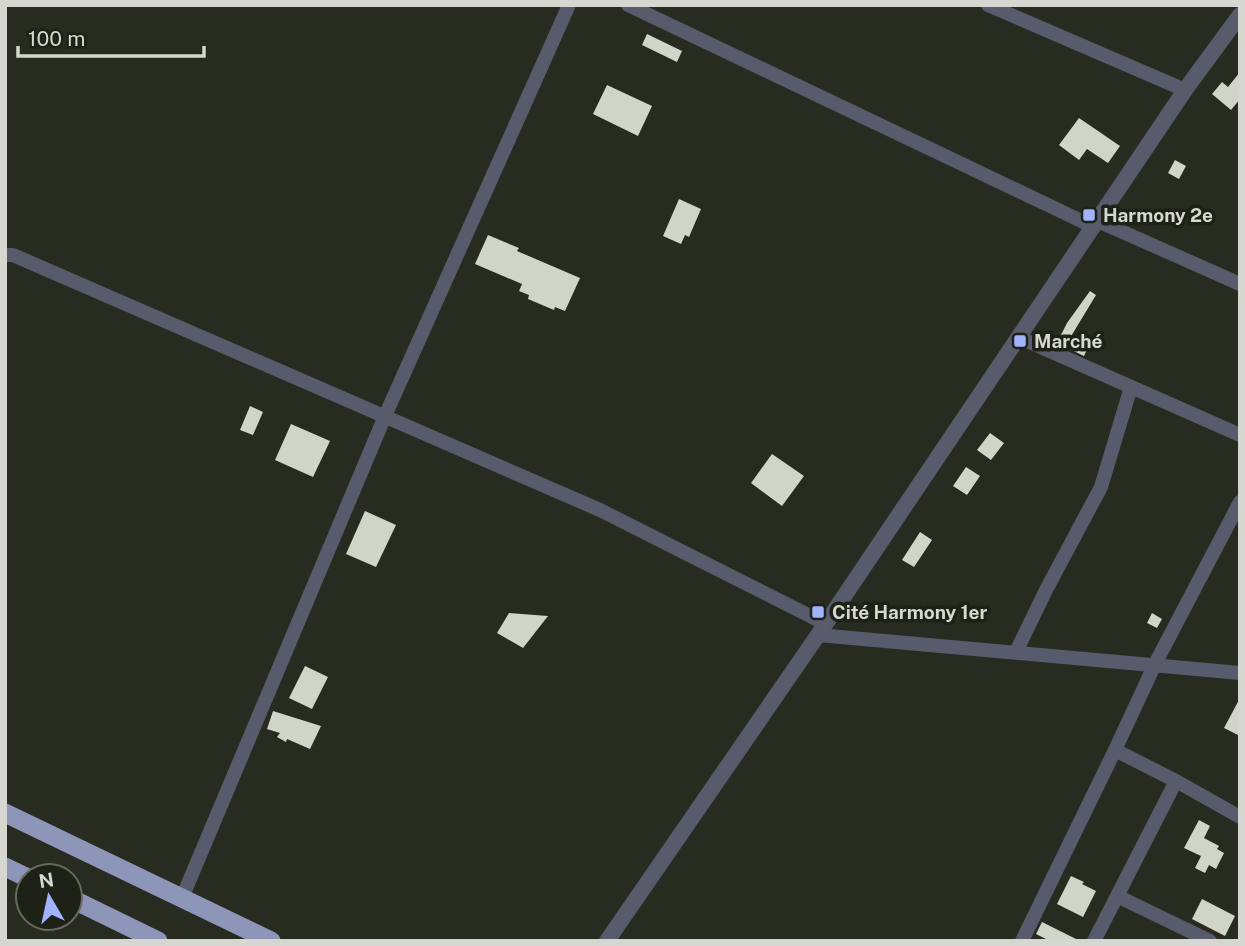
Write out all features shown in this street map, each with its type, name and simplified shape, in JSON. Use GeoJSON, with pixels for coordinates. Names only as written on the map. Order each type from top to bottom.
{"type":"FeatureCollection","features":[{"type":"Feature","properties":{"kind":"highway"},"geometry":{"type":"LineString","coordinates":[[5,813],[271,941]]}},
{"type":"Feature","properties":{"kind":"highway"},"geometry":{"type":"LineString","coordinates":[[84,905],[158,941]]}},
{"type":"Feature","properties":{"kind":"street"},"geometry":{"type":"LineString","coordinates":[[182,898],[385,416],[569,5]]}},
{"type":"Feature","properties":{"kind":"street"},"geometry":{"type":"LineString","coordinates":[[628,5],[1096,224],[1240,284]]}},
{"type":"Feature","properties":{"kind":"street"},"geometry":{"type":"LineString","coordinates":[[988,5],[1185,90]]}},
{"type":"Feature","properties":{"kind":"street"},"geometry":{"type":"LineString","coordinates":[[607,941],[822,630],[1185,90],[1240,15]]}},
{"type":"Feature","properties":{"kind":"street"},"geometry":{"type":"LineString","coordinates":[[5,255],[13,255],[600,510],[822,630],[1240,673]]}},
{"type":"Feature","properties":{"kind":"street"},"geometry":{"type":"LineString","coordinates":[[1018,337],[1240,435]]}},
{"type":"Feature","properties":{"kind":"street"},"geometry":{"type":"LineString","coordinates":[[1016,652],[1101,487],[1131,387]]}},
{"type":"Feature","properties":{"kind":"street"},"geometry":{"type":"LineString","coordinates":[[1022,941],[1155,664],[1240,502]]}},
{"type":"Feature","properties":{"kind":"street"},"geometry":{"type":"LineString","coordinates":[[1115,750],[1240,817]]}},
{"type":"Feature","properties":{"kind":"street"},"geometry":{"type":"LineString","coordinates":[[1094,941],[1176,781]]}},
{"type":"Feature","properties":{"kind":"street"},"geometry":{"type":"LineString","coordinates":[[1117,896],[1210,941]]}},
{"type":"Feature","properties":{"kind":"building"},"geometry":{"type":"Polygon","coordinates":[[[647,34],[682,51],[677,62],[642,45],[647,34]]]}},
{"type":"Feature","properties":{"kind":"building"},"geometry":{"type":"Polygon","coordinates":[[[1240,72],[1240,99],[1231,110],[1212,94],[1222,82],[1228,87],[1240,72]]]}},
{"type":"Feature","properties":{"kind":"building"},"geometry":{"type":"Polygon","coordinates":[[[607,85],[652,106],[638,136],[593,114],[607,85]]]}},
{"type":"Feature","properties":{"kind":"building"},"geometry":{"type":"Polygon","coordinates":[[[1079,118],[1120,146],[1108,163],[1087,149],[1079,160],[1059,145],[1079,118]]]}},
{"type":"Feature","properties":{"kind":"building"},"geometry":{"type":"Polygon","coordinates":[[[1175,160],[1186,166],[1179,179],[1168,173],[1175,160]]]}},
{"type":"Feature","properties":{"kind":"building"},"geometry":{"type":"Polygon","coordinates":[[[679,199],[701,209],[689,237],[685,235],[681,244],[663,236],[679,199]]]}},
{"type":"Feature","properties":{"kind":"building"},"geometry":{"type":"Polygon","coordinates":[[[488,235],[519,248],[517,251],[580,278],[565,311],[555,307],[554,310],[528,299],[529,295],[519,291],[522,284],[475,264],[488,235]]]}},
{"type":"Feature","properties":{"kind":"building"},"geometry":{"type":"Polygon","coordinates":[[[1090,291],[1096,295],[1070,338],[1088,347],[1084,356],[1057,343],[1067,323],[1090,291]]]}},
{"type":"Feature","properties":{"kind":"building"},"geometry":{"type":"Polygon","coordinates":[[[250,406],[263,412],[253,435],[240,430],[250,406]]]}},
{"type":"Feature","properties":{"kind":"building"},"geometry":{"type":"Polygon","coordinates":[[[291,424],[330,441],[313,477],[275,460],[291,424]]]}},
{"type":"Feature","properties":{"kind":"building"},"geometry":{"type":"Polygon","coordinates":[[[990,433],[1004,443],[991,460],[977,450],[990,433]]]}},
{"type":"Feature","properties":{"kind":"building"},"geometry":{"type":"Polygon","coordinates":[[[772,454],[804,476],[782,506],[751,483],[772,454]]]}},
{"type":"Feature","properties":{"kind":"building"},"geometry":{"type":"Polygon","coordinates":[[[966,467],[980,476],[967,495],[953,486],[966,467]]]}},
{"type":"Feature","properties":{"kind":"building"},"geometry":{"type":"Polygon","coordinates":[[[365,511],[396,525],[376,567],[346,554],[365,511]]]}},
{"type":"Feature","properties":{"kind":"building"},"geometry":{"type":"Polygon","coordinates":[[[920,532],[932,540],[914,567],[902,560],[920,532]]]}},
{"type":"Feature","properties":{"kind":"building"},"geometry":{"type":"Polygon","coordinates":[[[509,613],[548,616],[523,648],[497,633],[509,613]]]}},
{"type":"Feature","properties":{"kind":"building"},"geometry":{"type":"Polygon","coordinates":[[[1152,613],[1162,619],[1157,628],[1147,623],[1152,613]]]}},
{"type":"Feature","properties":{"kind":"building"},"geometry":{"type":"Polygon","coordinates":[[[305,666],[328,677],[312,709],[289,698],[305,666]]]}},
{"type":"Feature","properties":{"kind":"building"},"geometry":{"type":"Polygon","coordinates":[[[1240,698],[1240,736],[1224,728],[1240,698]]]}},
{"type":"Feature","properties":{"kind":"building"},"geometry":{"type":"Polygon","coordinates":[[[273,711],[321,726],[310,749],[287,739],[286,742],[277,737],[280,733],[267,729],[273,711]]]}},
{"type":"Feature","properties":{"kind":"building"},"geometry":{"type":"Polygon","coordinates":[[[1199,820],[1210,826],[1204,838],[1219,846],[1217,849],[1224,853],[1216,869],[1209,865],[1205,873],[1195,868],[1201,856],[1184,848],[1199,820]]]}},
{"type":"Feature","properties":{"kind":"building"},"geometry":{"type":"Polygon","coordinates":[[[1071,876],[1096,891],[1083,917],[1057,904],[1071,876]]]}},
{"type":"Feature","properties":{"kind":"building"},"geometry":{"type":"Polygon","coordinates":[[[1202,899],[1235,916],[1225,936],[1192,919],[1202,899]]]}},
{"type":"Feature","properties":{"kind":"building"},"geometry":{"type":"Polygon","coordinates":[[[1042,922],[1080,941],[1050,941],[1036,934],[1042,922]]]}},
{"type":"Feature","properties":{"kind":"place","name":"Harmony 2e"},"geometry":{"type":"Point","coordinates":[1089,215]}},
{"type":"Feature","properties":{"kind":"place","name":"Marché"},"geometry":{"type":"Point","coordinates":[1020,341]}},
{"type":"Feature","properties":{"kind":"place","name":"Cité Harmony 1er"},"geometry":{"type":"Point","coordinates":[818,612]}}]}
